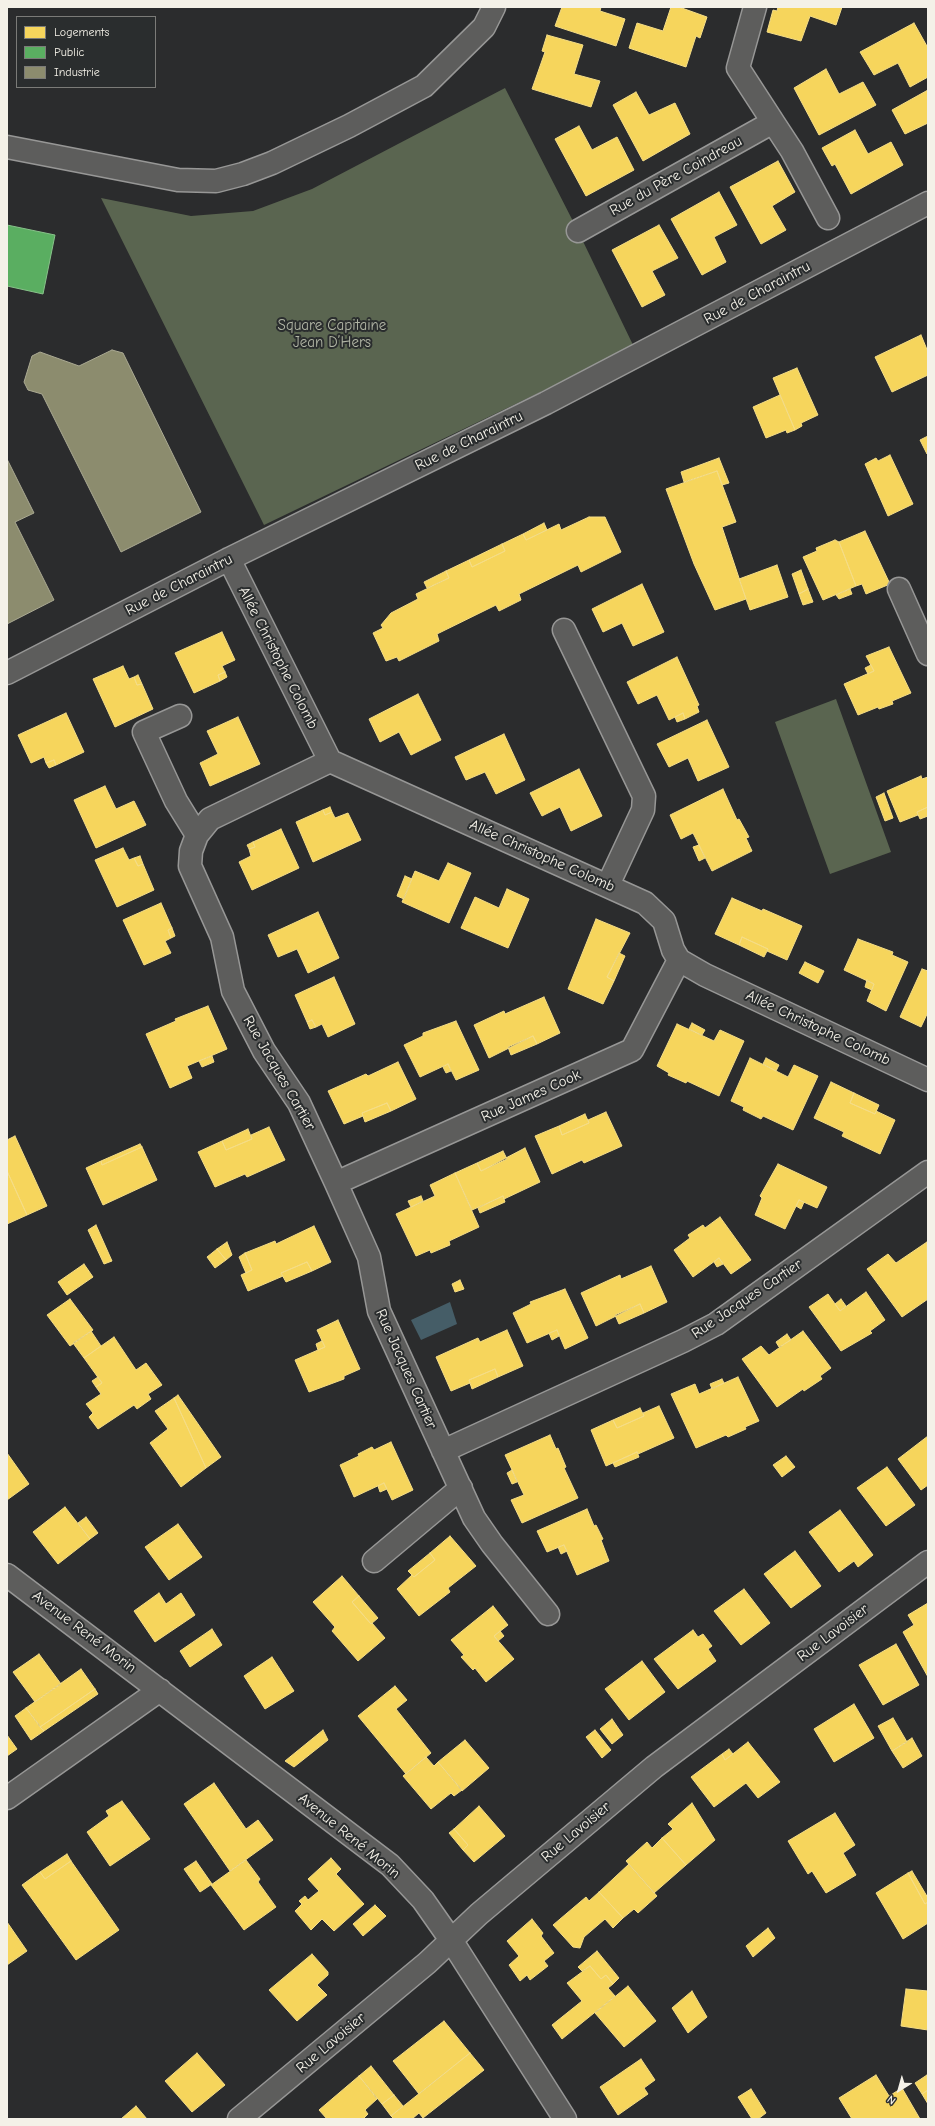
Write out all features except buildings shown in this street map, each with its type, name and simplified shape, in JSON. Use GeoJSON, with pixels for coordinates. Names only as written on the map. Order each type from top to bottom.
{"type":"FeatureCollection","features":[{"type":"Feature","properties":{"kind":"street"},"geometry":{"type":"LineString","coordinates":[[7,147],[178,180],[216,181],[243,174],[272,164],[424,86],[484,28],[494,7]]}},
{"type":"Feature","properties":{"kind":"street"},"geometry":{"type":"LineString","coordinates":[[755,7],[738,68],[792,151],[828,218]]}},
{"type":"Feature","properties":{"kind":"street","name":"Rue du Père Coindreau"},"geometry":{"type":"LineString","coordinates":[[578,231],[773,122]]}},
{"type":"Feature","properties":{"kind":"street","name":"Rue de Charaintru"},"geometry":{"type":"LineString","coordinates":[[7,673],[228,560],[546,404],[928,203]]}},
{"type":"Feature","properties":{"kind":"street","name":"Allée Christophe Colomb"},"geometry":{"type":"LineString","coordinates":[[228,560],[330,761],[645,903],[664,922],[673,950],[679,960],[705,975],[928,1080]]}},
{"type":"Feature","properties":{"kind":"street"},"geometry":{"type":"LineString","coordinates":[[899,588],[928,654]]}},
{"type":"Feature","properties":{"kind":"street"},"geometry":{"type":"LineString","coordinates":[[564,630],[644,796],[643,810],[608,886]]}},
{"type":"Feature","properties":{"kind":"street"},"geometry":{"type":"LineString","coordinates":[[180,716],[144,732],[176,801],[197,835]]}},
{"type":"Feature","properties":{"kind":"street","name":"Rue Jacques Cartier"},"geometry":{"type":"LineString","coordinates":[[330,761],[210,819],[197,835],[191,850],[190,866],[222,937],[233,991],[264,1051],[299,1103],[336,1183],[369,1257],[379,1311],[474,1518],[492,1544],[548,1614]]}},
{"type":"Feature","properties":{"kind":"street","name":"Rue James Cook"},"geometry":{"type":"LineString","coordinates":[[336,1183],[632,1050],[679,960]]}},
{"type":"Feature","properties":{"kind":"street","name":"Rue Jacques Cartier"},"geometry":{"type":"LineString","coordinates":[[443,1451],[683,1341],[716,1324],[928,1172]]}},
{"type":"Feature","properties":{"kind":"street"},"geometry":{"type":"LineString","coordinates":[[374,1561],[461,1488]]}},
{"type":"Feature","properties":{"kind":"street","name":"Rue Lavoisier"},"geometry":{"type":"LineString","coordinates":[[239,2119],[426,1963],[479,1914],[654,1767],[928,1562]]}},
{"type":"Feature","properties":{"kind":"street","name":"Avenue René Morin"},"geometry":{"type":"LineString","coordinates":[[7,1575],[390,1865],[423,1900],[451,1940],[565,2119]]}},
{"type":"Feature","properties":{"kind":"street"},"geometry":{"type":"LineString","coordinates":[[7,1798],[160,1690]]}},
{"type":"Feature","properties":{"kind":"green space","name":"Square Capitaine Jean D’Hers"},"geometry":{"type":"Polygon","coordinates":[[[505,88],[578,231],[634,347],[264,525],[101,198],[191,216],[253,211],[312,189],[505,88]]]}},
{"type":"Feature","properties":{"kind":"green space"},"geometry":{"type":"Polygon","coordinates":[[[836,699],[891,852],[830,874],[775,722],[836,699]]]}},
{"type":"Feature","properties":{"kind":"water"},"geometry":{"type":"Polygon","coordinates":[[[450,1302],[457,1324],[421,1340],[411,1320],[450,1302]]]}}]}
